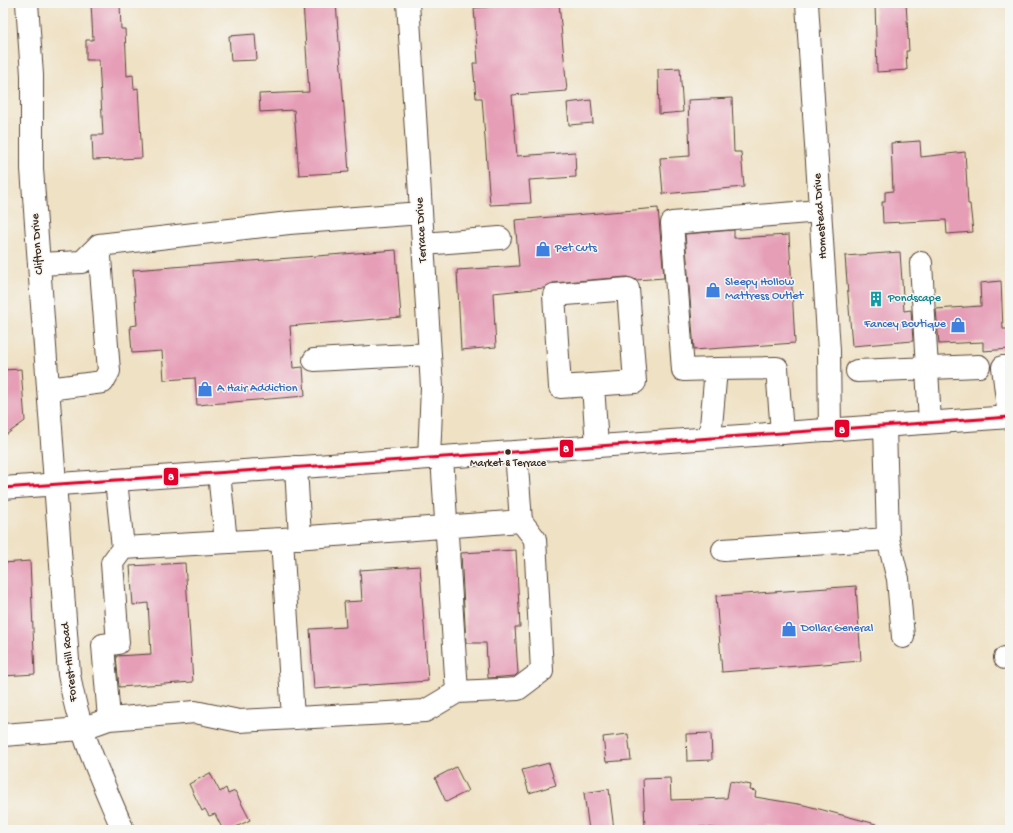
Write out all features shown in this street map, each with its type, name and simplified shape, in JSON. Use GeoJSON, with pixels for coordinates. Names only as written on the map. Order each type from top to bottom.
{"type":"FeatureCollection","features":[{"type":"Feature","properties":{"kind":"street","name":"Clifton Drive"},"geometry":{"type":"LineString","coordinates":[[27,3],[32,75],[32,169],[55,484]]}},
{"type":"Feature","properties":{"kind":"street","name":"Terrace Drive"},"geometry":{"type":"LineString","coordinates":[[408,3],[435,457],[446,526],[457,692]]}},
{"type":"Feature","properties":{"kind":"street","name":"Homestead Drive"},"geometry":{"type":"LineString","coordinates":[[807,3],[829,351],[830,430]]}},
{"type":"Feature","properties":{"kind":"street"},"geometry":{"type":"LineString","coordinates":[[782,433],[777,368],[683,370],[672,223],[820,211]]}},
{"type":"Feature","properties":{"kind":"street"},"geometry":{"type":"LineString","coordinates":[[39,264],[82,262],[99,245],[289,222],[421,213]]}},
{"type":"Feature","properties":{"kind":"street"},"geometry":{"type":"LineString","coordinates":[[423,244],[500,238]]}},
{"type":"Feature","properties":{"kind":"street"},"geometry":{"type":"LineString","coordinates":[[48,389],[103,382],[109,371],[99,245]]}},
{"type":"Feature","properties":{"kind":"street"},"geometry":{"type":"LineString","coordinates":[[921,263],[930,422]]}},
{"type":"Feature","properties":{"kind":"street"},"geometry":{"type":"LineString","coordinates":[[628,289],[635,382],[593,385],[560,387],[554,295],[628,289]]}},
{"type":"Feature","properties":{"kind":"street"},"geometry":{"type":"LineString","coordinates":[[314,360],[430,354]]}},
{"type":"Feature","properties":{"kind":"street"},"geometry":{"type":"LineString","coordinates":[[857,371],[979,366]]}},
{"type":"Feature","properties":{"kind":"street"},"geometry":{"type":"LineString","coordinates":[[3,488],[1009,417],[1003,367],[1010,367]]}},
{"type":"Feature","properties":{"kind":"street"},"geometry":{"type":"LineString","coordinates":[[710,438],[716,369]]}},
{"type":"Feature","properties":{"kind":"street"},"geometry":{"type":"LineString","coordinates":[[593,385],[597,446]]}},
{"type":"Feature","properties":{"kind":"street"},"geometry":{"type":"LineString","coordinates":[[885,426],[888,538],[898,579],[903,637]]}},
{"type":"Feature","properties":{"kind":"street"},"geometry":{"type":"LineString","coordinates":[[3,735],[81,729],[109,719],[195,712],[239,720],[425,711],[457,692],[518,689],[542,671],[535,539],[521,521],[516,452]]}},
{"type":"Feature","properties":{"kind":"street"},"geometry":{"type":"LineString","coordinates":[[293,718],[291,539],[296,467]]}},
{"type":"Feature","properties":{"kind":"street"},"geometry":{"type":"LineString","coordinates":[[219,473],[226,542]]}},
{"type":"Feature","properties":{"kind":"street"},"geometry":{"type":"LineString","coordinates":[[109,719],[103,645],[118,643],[112,563],[123,548],[116,480]]}},
{"type":"Feature","properties":{"kind":"street","name":"Forest-Hill Road"},"geometry":{"type":"LineString","coordinates":[[55,484],[69,674],[73,698],[81,729],[123,830]]}},
{"type":"Feature","properties":{"kind":"street"},"geometry":{"type":"LineString","coordinates":[[123,548],[291,539],[521,521]]}},
{"type":"Feature","properties":{"kind":"street"},"geometry":{"type":"LineString","coordinates":[[723,550],[888,538]]}},
{"type":"Feature","properties":{"kind":"building"},"geometry":{"type":"Polygon","coordinates":[[[91,3],[120,3],[121,29],[125,29],[127,76],[133,75],[134,89],[138,88],[142,158],[93,160],[92,135],[103,135],[99,60],[86,60],[86,40],[93,40],[91,3]]]}},
{"type":"Feature","properties":{"kind":"building"},"geometry":{"type":"Polygon","coordinates":[[[303,3],[336,3],[349,172],[299,175],[294,110],[260,112],[259,94],[309,92],[303,3]]]}},
{"type":"Feature","properties":{"kind":"building"},"geometry":{"type":"Polygon","coordinates":[[[559,3],[567,91],[512,95],[517,156],[575,152],[576,177],[529,180],[531,203],[490,205],[482,98],[476,98],[473,63],[478,63],[474,8],[559,3]]]}},
{"type":"Feature","properties":{"kind":"building"},"geometry":{"type":"Polygon","coordinates":[[[875,3],[906,3],[909,51],[906,51],[907,70],[877,72],[875,3]]]}},
{"type":"Feature","properties":{"kind":"building"},"geometry":{"type":"Polygon","coordinates":[[[255,34],[257,60],[231,61],[229,36],[255,34]]]}},
{"type":"Feature","properties":{"kind":"building"},"geometry":{"type":"Polygon","coordinates":[[[680,68],[683,112],[659,114],[658,69],[680,68]]]}},
{"type":"Feature","properties":{"kind":"building"},"geometry":{"type":"Polygon","coordinates":[[[732,98],[734,152],[741,152],[744,187],[663,194],[660,158],[690,156],[688,100],[732,98]]]}},
{"type":"Feature","properties":{"kind":"building"},"geometry":{"type":"Polygon","coordinates":[[[591,100],[593,123],[569,125],[567,103],[591,100]]]}},
{"type":"Feature","properties":{"kind":"building"},"geometry":{"type":"Polygon","coordinates":[[[920,141],[921,157],[965,152],[968,204],[970,204],[973,232],[947,234],[946,220],[883,223],[882,202],[885,202],[885,192],[893,191],[891,143],[920,141]]]}},
{"type":"Feature","properties":{"kind":"building"},"geometry":{"type":"Polygon","coordinates":[[[658,208],[664,278],[636,280],[627,277],[553,283],[544,288],[493,293],[496,347],[461,350],[457,270],[519,266],[515,220],[658,208]]]}},
{"type":"Feature","properties":{"kind":"building"},"geometry":{"type":"Polygon","coordinates":[[[734,230],[734,238],[789,235],[795,343],[694,350],[685,234],[734,230]]]}},
{"type":"Feature","properties":{"kind":"building"},"geometry":{"type":"Polygon","coordinates":[[[396,250],[401,317],[290,326],[293,368],[303,367],[305,396],[197,405],[195,378],[164,380],[162,351],[132,353],[130,326],[137,325],[133,270],[396,250]]]}},
{"type":"Feature","properties":{"kind":"building","name":"Pondscape"},"geometry":{"type":"Polygon","coordinates":[[[900,252],[904,311],[911,310],[913,341],[852,346],[845,256],[900,252]]]}},
{"type":"Feature","properties":{"kind":"building"},"geometry":{"type":"Polygon","coordinates":[[[1001,281],[1003,329],[1010,329],[1010,349],[983,351],[983,342],[939,344],[936,309],[981,306],[980,283],[1001,281]]]}},
{"type":"Feature","properties":{"kind":"building"},"geometry":{"type":"Polygon","coordinates":[[[21,369],[25,421],[3,437],[3,370],[21,369]]]}},
{"type":"Feature","properties":{"kind":"building"},"geometry":{"type":"Polygon","coordinates":[[[516,550],[520,627],[515,627],[518,673],[515,676],[488,678],[486,643],[466,643],[461,553],[516,550]]]}},
{"type":"Feature","properties":{"kind":"building"},"geometry":{"type":"Polygon","coordinates":[[[30,561],[35,674],[3,676],[3,563],[30,561]]]}},
{"type":"Feature","properties":{"kind":"building"},"geometry":{"type":"Polygon","coordinates":[[[185,563],[193,682],[119,687],[116,656],[151,654],[148,603],[133,605],[130,566],[185,563]]]}},
{"type":"Feature","properties":{"kind":"building"},"geometry":{"type":"Polygon","coordinates":[[[420,566],[428,681],[314,689],[310,629],[346,627],[344,602],[362,601],[360,570],[420,566]]]}},
{"type":"Feature","properties":{"kind":"building","name":"Dollar General"},"geometry":{"type":"Polygon","coordinates":[[[856,586],[861,661],[722,672],[716,596],[856,586]]]}},
{"type":"Feature","properties":{"kind":"building"},"geometry":{"type":"Polygon","coordinates":[[[711,733],[712,760],[687,761],[686,734],[711,733]]]}},
{"type":"Feature","properties":{"kind":"building"},"geometry":{"type":"Polygon","coordinates":[[[628,734],[631,760],[606,762],[603,737],[628,734]]]}},
{"type":"Feature","properties":{"kind":"building"},"geometry":{"type":"Polygon","coordinates":[[[549,763],[556,785],[529,793],[522,770],[549,763]]]}},
{"type":"Feature","properties":{"kind":"building"},"geometry":{"type":"Polygon","coordinates":[[[456,767],[468,791],[446,802],[435,778],[456,767]]]}},
{"type":"Feature","properties":{"kind":"building"},"geometry":{"type":"Polygon","coordinates":[[[210,773],[220,792],[226,788],[228,794],[235,791],[250,820],[230,830],[223,830],[215,814],[209,816],[205,809],[202,811],[189,784],[210,773]]]}},
{"type":"Feature","properties":{"kind":"building"},"geometry":{"type":"Polygon","coordinates":[[[670,778],[671,800],[727,798],[730,781],[751,785],[750,790],[756,791],[755,797],[804,805],[876,824],[875,830],[799,830],[764,825],[764,830],[728,830],[704,827],[645,828],[643,779],[670,778]]]}},
{"type":"Feature","properties":{"kind":"building"},"geometry":{"type":"Polygon","coordinates":[[[609,789],[614,830],[589,830],[584,793],[609,789]]]}},
{"type":"Feature","properties":{"kind":"transit line","name":"8"},"geometry":{"type":"LineString","coordinates":[[3,488],[1010,417]]}},
{"type":"Feature","properties":{"kind":"place","name":"Pet Cuts"},"geometry":{"type":"Point","coordinates":[543,249]}},
{"type":"Feature","properties":{"kind":"place","name":"Sleepy Hollow Mattress Outlet"},"geometry":{"type":"Point","coordinates":[713,290]}},
{"type":"Feature","properties":{"kind":"place","name":"Pondscape"},"geometry":{"type":"Point","coordinates":[876,299]}},
{"type":"Feature","properties":{"kind":"place","name":"Fancey Boutique"},"geometry":{"type":"Point","coordinates":[958,325]}},
{"type":"Feature","properties":{"kind":"place","name":"A Hair Addiction"},"geometry":{"type":"Point","coordinates":[205,389]}},
{"type":"Feature","properties":{"kind":"place","name":"Market & Terrace"},"geometry":{"type":"Point","coordinates":[508,452]}},
{"type":"Feature","properties":{"kind":"place","name":"Dollar General"},"geometry":{"type":"Point","coordinates":[789,629]}}]}
